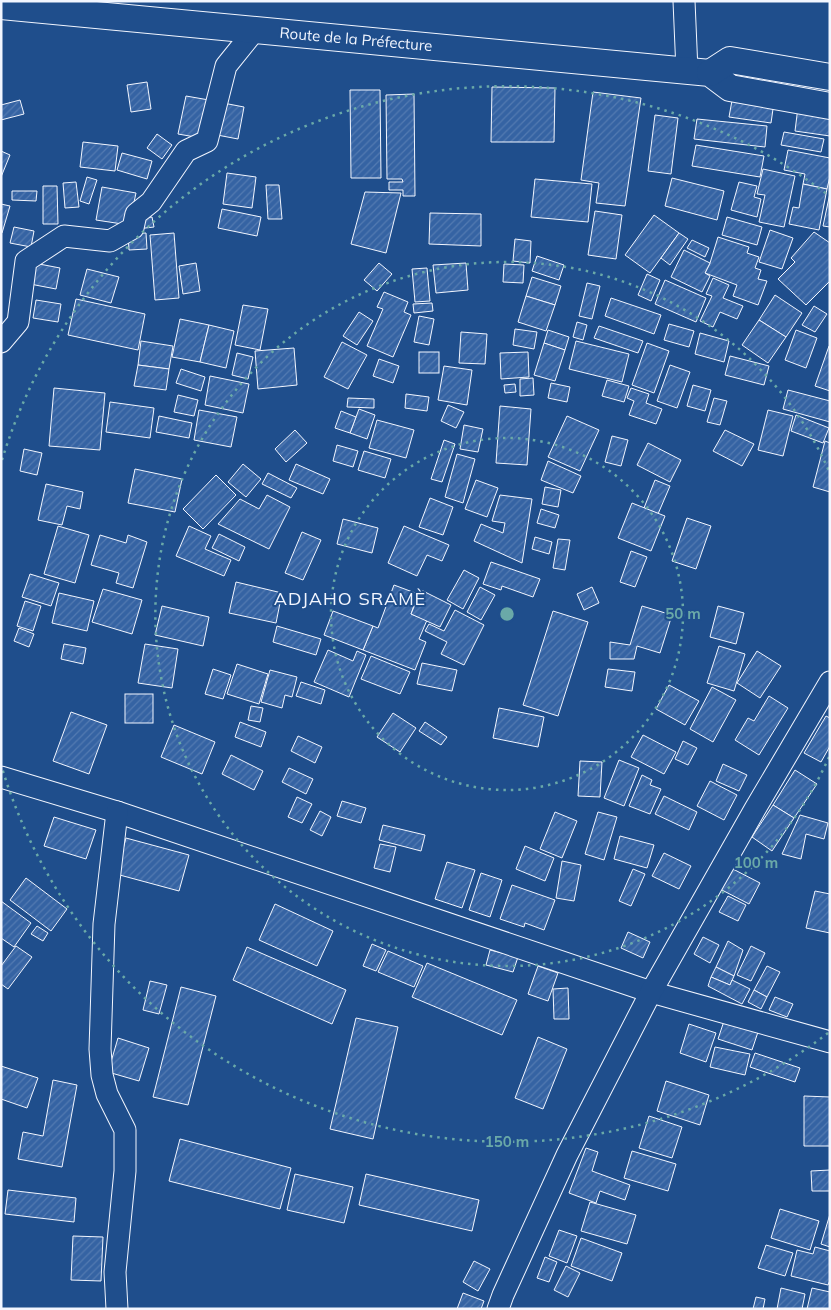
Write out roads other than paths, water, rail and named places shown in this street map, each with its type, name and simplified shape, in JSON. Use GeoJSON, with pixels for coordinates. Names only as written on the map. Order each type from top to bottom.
{"type":"FeatureCollection","features":[{"type":"Feature","properties":{"kind":"street"},"geometry":{"type":"LineString","coordinates":[[684,1],[699,72]]}},
{"type":"Feature","properties":{"kind":"street","name":"Route de la Préfecture"},"geometry":{"type":"LineString","coordinates":[[1,6],[699,72]]}},
{"type":"Feature","properties":{"kind":"street"},"geometry":{"type":"LineString","coordinates":[[1,342],[18,322],[26,261],[64,236],[110,241],[133,228],[136,214],[151,202],[186,151],[206,141],[226,66],[255,30]]}},
{"type":"Feature","properties":{"kind":"street"},"geometry":{"type":"LineString","coordinates":[[699,72],[730,60],[830,76]]}},
{"type":"Feature","properties":{"kind":"street"},"geometry":{"type":"LineString","coordinates":[[699,72],[730,88],[830,106]]}},
{"type":"Feature","properties":{"kind":"street"},"geometry":{"type":"LineString","coordinates":[[498,1309],[566,1155],[651,992],[830,682]]}},
{"type":"Feature","properties":{"kind":"street"},"geometry":{"type":"LineString","coordinates":[[1,777],[117,812],[651,992],[830,1042]]}},
{"type":"Feature","properties":{"kind":"street"},"geometry":{"type":"LineString","coordinates":[[117,812],[104,924],[100,1049],[102,1075],[107,1094],[125,1130],[125,1171],[115,1272],[117,1309]]}},
{"type":"Feature","properties":{"kind":"district","name":"ADJAHO SRAMÈ"},"geometry":{"type":"Point","coordinates":[350,598]}}]}
